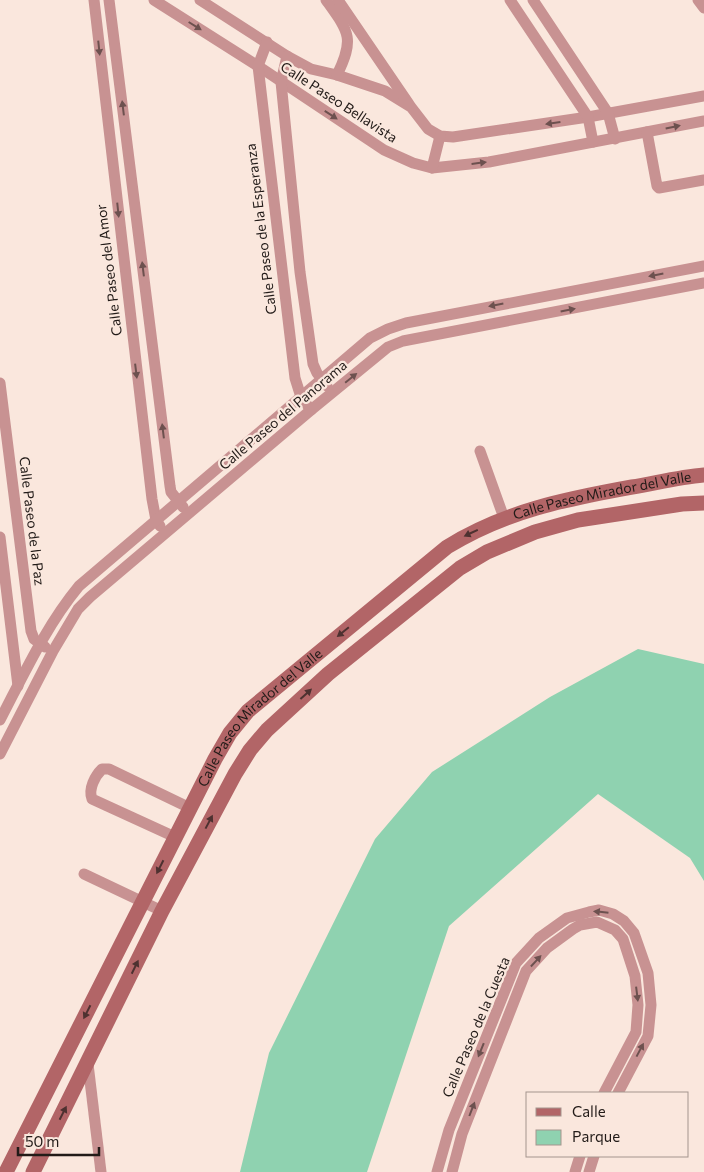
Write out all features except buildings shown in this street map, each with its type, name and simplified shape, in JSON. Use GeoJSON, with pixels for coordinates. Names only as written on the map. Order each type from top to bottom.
{"type":"FeatureCollection","features":[{"type":"Feature","properties":{"kind":"street","name":"Calle Paseo del Amor"},"geometry":{"type":"LineString","coordinates":[[94,0],[152,499],[156,520],[165,533]]}},
{"type":"Feature","properties":{"kind":"street"},"geometry":{"type":"LineString","coordinates":[[109,0],[170,486],[179,502],[189,514]]}},
{"type":"Feature","properties":{"kind":"street","name":"Calle Paseo Bellavista"},"geometry":{"type":"LineString","coordinates":[[154,0],[258,66],[384,150],[412,163],[432,168],[489,162],[704,121]]}},
{"type":"Feature","properties":{"kind":"street","name":"Calle Paseo Bellavista"},"geometry":{"type":"LineString","coordinates":[[200,0],[287,56],[311,69],[364,83],[385,92],[411,107],[428,129],[440,136]]}},
{"type":"Feature","properties":{"kind":"street"},"geometry":{"type":"LineString","coordinates":[[326,0],[346,27],[349,44],[337,75]]}},
{"type":"Feature","properties":{"kind":"street"},"geometry":{"type":"LineString","coordinates":[[338,0],[411,107]]}},
{"type":"Feature","properties":{"kind":"street"},"geometry":{"type":"LineString","coordinates":[[510,0],[588,117],[593,142]]}},
{"type":"Feature","properties":{"kind":"street"},"geometry":{"type":"LineString","coordinates":[[533,0],[608,113],[614,139]]}},
{"type":"Feature","properties":{"kind":"street"},"geometry":{"type":"LineString","coordinates":[[698,0],[704,8]]}},
{"type":"Feature","properties":{"kind":"street","name":"Calle Paseo de la Esperanza"},"geometry":{"type":"LineString","coordinates":[[267,42],[258,66],[290,340],[295,378],[301,397],[311,410]]}},
{"type":"Feature","properties":{"kind":"street"},"geometry":{"type":"LineString","coordinates":[[287,56],[281,82],[300,272],[310,346],[313,364],[322,380],[333,392]]}},
{"type":"Feature","properties":{"kind":"street"},"geometry":{"type":"LineString","coordinates":[[432,168],[440,136],[453,137],[588,117],[704,96]]}},
{"type":"Feature","properties":{"kind":"street"},"geometry":{"type":"LineString","coordinates":[[647,132],[657,186],[659,188],[704,180]]}},
{"type":"Feature","properties":{"kind":"street","name":"Calle Paseo del Panorama"},"geometry":{"type":"LineString","coordinates":[[0,720],[40,644],[68,599],[79,586],[370,338],[406,323],[704,266]]}},
{"type":"Feature","properties":{"kind":"street","name":"Calle Paseo del Panorama"},"geometry":{"type":"LineString","coordinates":[[0,754],[53,651],[78,609],[165,533],[388,347],[403,341],[704,283]]}},
{"type":"Feature","properties":{"kind":"street","name":"Calle Paseo de la Paz"},"geometry":{"type":"LineString","coordinates":[[0,383],[31,632],[34,639],[40,644]]}},
{"type":"Feature","properties":{"kind":"street"},"geometry":{"type":"LineString","coordinates":[[480,451],[504,518]]}},
{"type":"Feature","properties":{"kind":"street","name":"Calle Paseo Mirador del Valle"},"geometry":{"type":"LineString","coordinates":[[6,1172],[190,808],[230,734],[248,711],[447,547],[463,537],[504,518],[573,498],[704,475]]}},
{"type":"Feature","properties":{"kind":"street","name":"Calle Paseo Mirador del Valle"},"geometry":{"type":"LineString","coordinates":[[33,1172],[162,911],[235,774],[250,750],[267,730],[328,674],[460,568],[487,552],[535,532],[578,520],[682,504],[704,503]]}},
{"type":"Feature","properties":{"kind":"street"},"geometry":{"type":"LineString","coordinates":[[0,537],[18,687],[31,694]]}},
{"type":"Feature","properties":{"kind":"street"},"geometry":{"type":"LineString","coordinates":[[40,644],[53,651]]}},
{"type":"Feature","properties":{"kind":"street"},"geometry":{"type":"LineString","coordinates":[[314,656],[328,674]]}},
{"type":"Feature","properties":{"kind":"street"},"geometry":{"type":"LineString","coordinates":[[175,837],[92,799],[90,790],[99,773],[102,770],[109,769],[190,808]]}},
{"type":"Feature","properties":{"kind":"street"},"geometry":{"type":"LineString","coordinates":[[84,874],[162,911]]}},
{"type":"Feature","properties":{"kind":"street","name":"Calle Paseo de la Cuesta"},"geometry":{"type":"LineString","coordinates":[[437,1172],[449,1130],[516,963],[540,938],[567,918],[599,910],[613,914],[634,933],[648,973],[651,1006],[648,1036],[619,1092]]}},
{"type":"Feature","properties":{"kind":"street"},"geometry":{"type":"LineString","coordinates":[[567,918],[573,929]]}},
{"type":"Feature","properties":{"kind":"street","name":"Calle Paseo de la Cuesta"},"geometry":{"type":"LineString","coordinates":[[452,1172],[462,1134],[526,971],[547,948],[573,929],[580,925],[597,922],[615,930],[623,939],[635,976],[638,1005],[636,1032],[605,1092]]}},
{"type":"Feature","properties":{"kind":"street"},"geometry":{"type":"LineString","coordinates":[[88,1064],[101,1172]]}},
{"type":"Feature","properties":{"kind":"street"},"geometry":{"type":"LineString","coordinates":[[449,1130],[462,1134]]}},
{"type":"Feature","properties":{"kind":"street"},"geometry":{"type":"LineString","coordinates":[[575,1172],[580,1157]]}},
{"type":"Feature","properties":{"kind":"street"},"geometry":{"type":"LineString","coordinates":[[589,1172],[594,1157]]}},
{"type":"Feature","properties":{"kind":"green space"},"geometry":{"type":"Polygon","coordinates":[[[638,649],[704,664],[704,881],[690,858],[598,794],[449,926],[367,1172],[240,1172],[269,1053],[375,839],[432,772],[550,697],[638,649]]]}}]}
